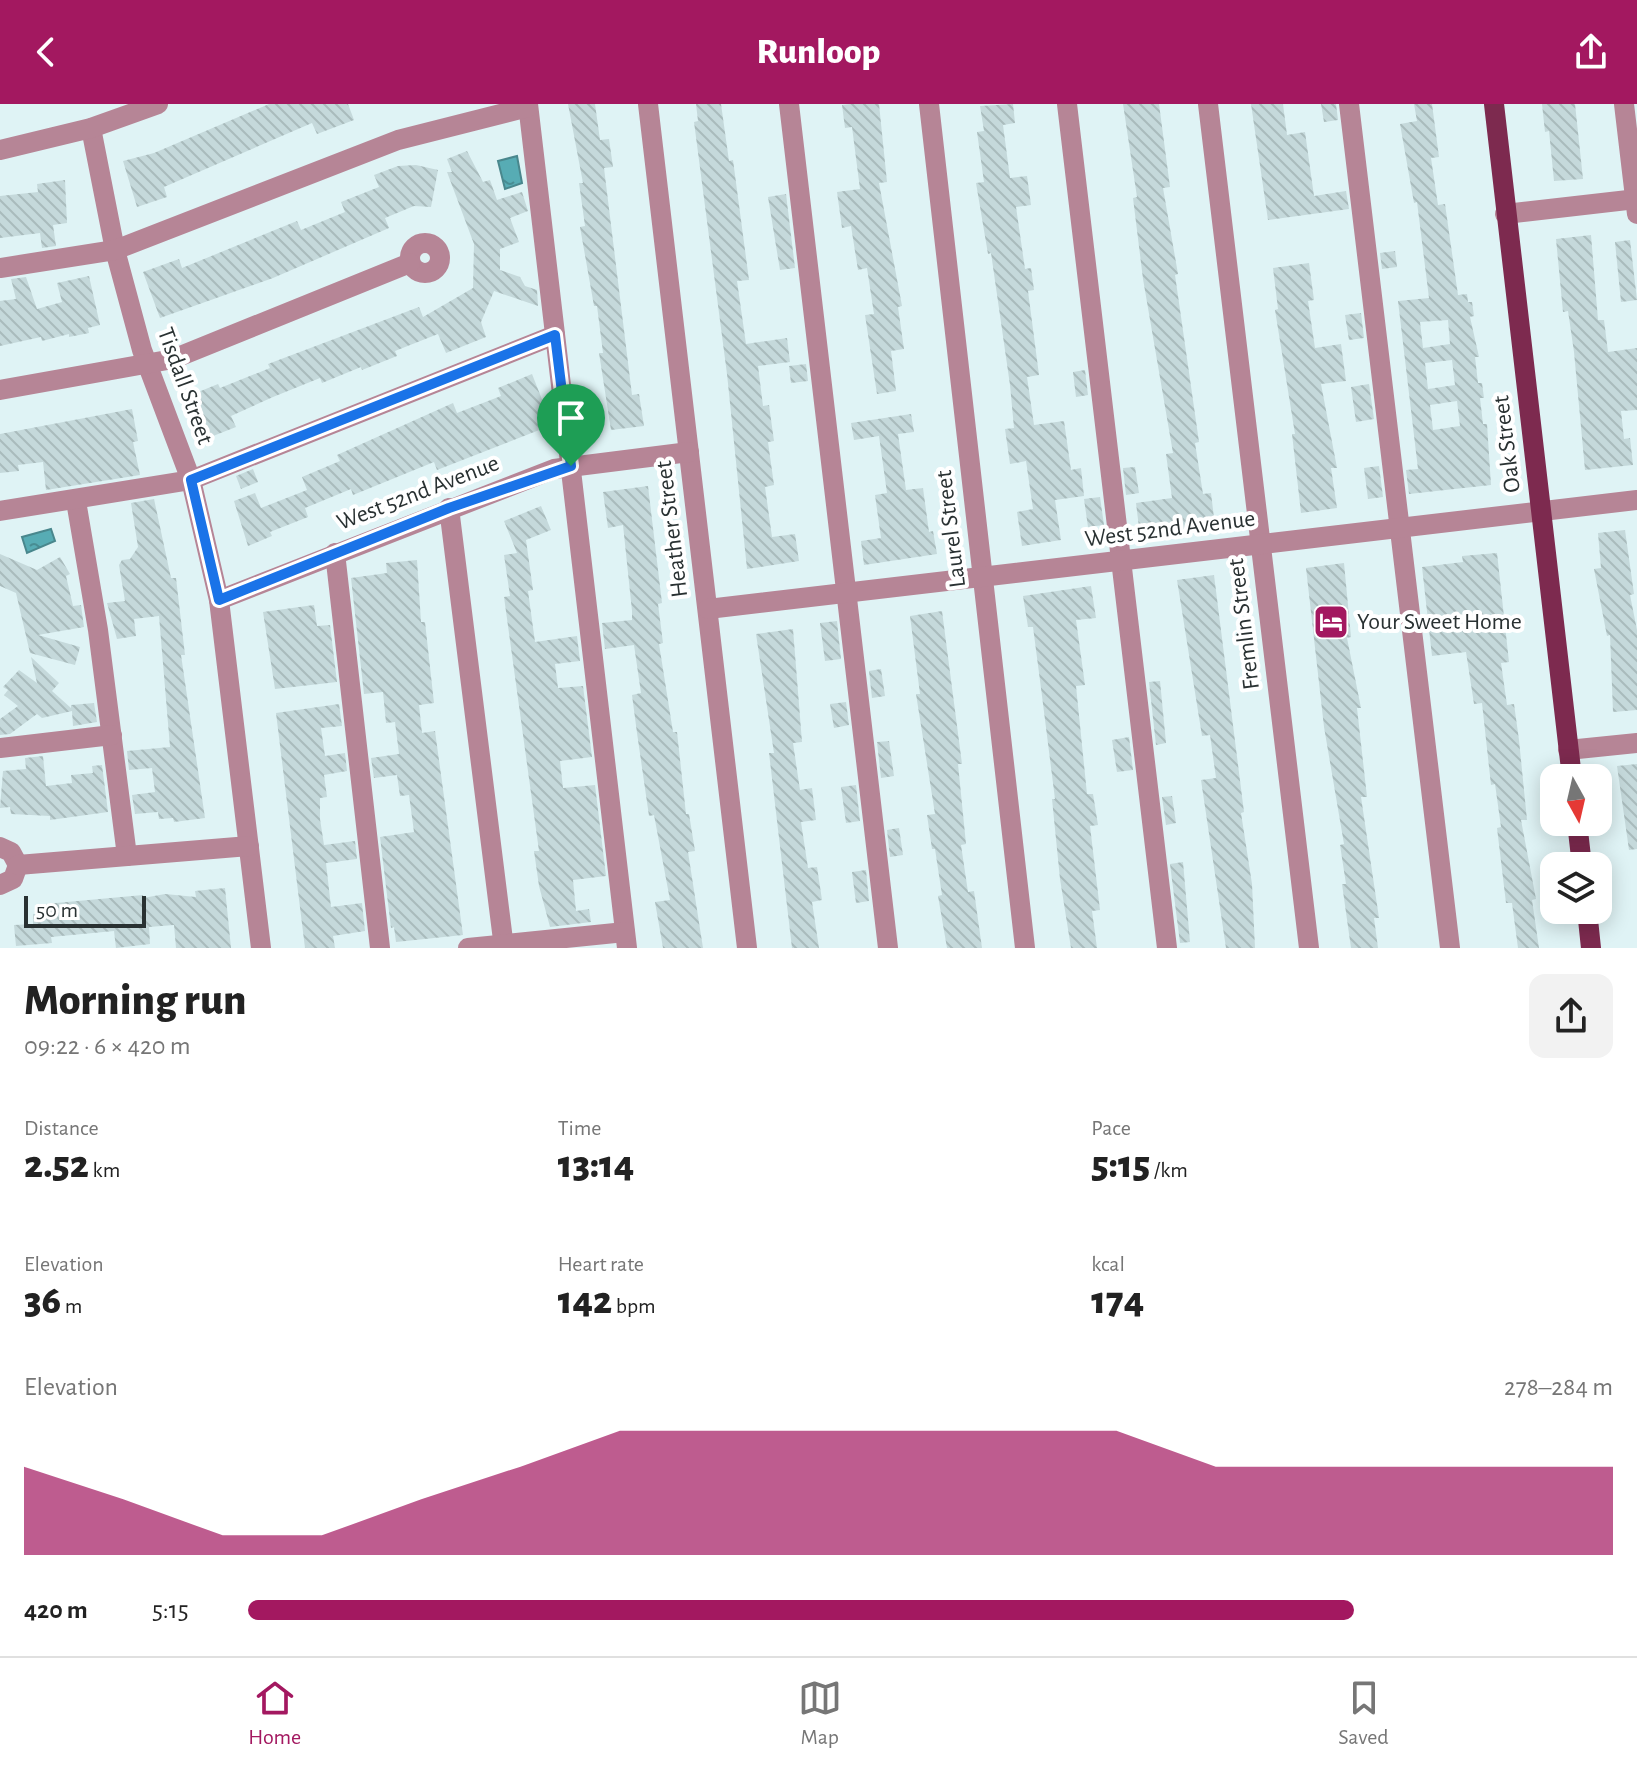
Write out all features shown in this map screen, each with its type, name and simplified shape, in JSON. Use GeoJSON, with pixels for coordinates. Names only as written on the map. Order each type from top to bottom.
{"type":"FeatureCollection","features":[{"type":"Feature","properties":{"kind":"main road","name":"Oak Street"},"geometry":{"type":"LineString","coordinates":[[1494,104],[1570,764]]}},
{"type":"Feature","properties":{"kind":"main road"},"geometry":{"type":"LineString","coordinates":[[1588,924],[1591,948]]}},
{"type":"Feature","properties":{"kind":"street"},"geometry":{"type":"LineString","coordinates":[[0,150],[91,128],[158,104]]}},
{"type":"Feature","properties":{"kind":"street","name":"Heather Street"},"geometry":{"type":"LineString","coordinates":[[648,104],[747,948]]}},
{"type":"Feature","properties":{"kind":"street"},"geometry":{"type":"LineString","coordinates":[[789,104],[888,948]]}},
{"type":"Feature","properties":{"kind":"street","name":"Laurel Street"},"geometry":{"type":"LineString","coordinates":[[929,104],[1025,948]]}},
{"type":"Feature","properties":{"kind":"street"},"geometry":{"type":"LineString","coordinates":[[1067,104],[1167,948]]}},
{"type":"Feature","properties":{"kind":"street","name":"Fremlin Street"},"geometry":{"type":"LineString","coordinates":[[1208,104],[1309,948]]}},
{"type":"Feature","properties":{"kind":"street"},"geometry":{"type":"LineString","coordinates":[[1349,104],[1450,948]]}},
{"type":"Feature","properties":{"kind":"street"},"geometry":{"type":"LineString","coordinates":[[1505,214],[1636,204],[1624,104]]}},
{"type":"Feature","properties":{"kind":"street"},"geometry":{"type":"LineString","coordinates":[[0,268],[115,250],[398,140],[528,106],[626,940],[468,948]]}},
{"type":"Feature","properties":{"kind":"street","name":"Tisdall Street"},"geometry":{"type":"LineString","coordinates":[[91,128],[115,250],[149,365],[191,480],[219,600],[261,948]]}},
{"type":"Feature","properties":{"kind":"street"},"geometry":{"type":"LineString","coordinates":[[0,390],[173,359],[410,263]]}},
{"type":"Feature","properties":{"kind":"street"},"geometry":{"type":"LineString","coordinates":[[0,511],[191,480],[555,335]]}},
{"type":"Feature","properties":{"kind":"street","name":"West 52nd Avenue"},"geometry":{"type":"LineString","coordinates":[[219,600],[449,508],[571,466],[689,452]]}},
{"type":"Feature","properties":{"kind":"street","name":"West 52nd Avenue"},"geometry":{"type":"LineString","coordinates":[[708,609],[1637,500]]}},
{"type":"Feature","properties":{"kind":"street"},"geometry":{"type":"LineString","coordinates":[[76,501],[127,856]]}},
{"type":"Feature","properties":{"kind":"street"},"geometry":{"type":"LineString","coordinates":[[449,508],[504,946]]}},
{"type":"Feature","properties":{"kind":"street"},"geometry":{"type":"LineString","coordinates":[[335,553],[380,948]]}},
{"type":"Feature","properties":{"kind":"street"},"geometry":{"type":"LineString","coordinates":[[0,748],[112,735]]}},
{"type":"Feature","properties":{"kind":"street"},"geometry":{"type":"LineString","coordinates":[[1568,750],[1637,743]]}},
{"type":"Feature","properties":{"kind":"street"},"geometry":{"type":"LineString","coordinates":[[18,865],[249,846]]}},
{"type":"Feature","properties":{"kind":"street"},"geometry":{"type":"LineString","coordinates":[[0,847],[11,852],[18,865],[13,879],[0,885]]}},
{"type":"Feature","properties":{"kind":"water"},"geometry":{"type":"Polygon","coordinates":[[[517,156],[522,183],[505,189],[498,161],[517,156]]]}},
{"type":"Feature","properties":{"kind":"water"},"geometry":{"type":"Polygon","coordinates":[[[51,529],[55,541],[27,553],[22,537],[51,529]]]}},
{"type":"Feature","properties":{"kind":"building"},"geometry":{"type":"Polygon","coordinates":[[[269,104],[348,104],[354,120],[317,134],[312,123],[164,187],[167,197],[137,207],[123,161],[154,153],[269,104]]]}},
{"type":"Feature","properties":{"kind":"building"},"geometry":{"type":"Polygon","coordinates":[[[568,104],[595,104],[600,140],[609,139],[613,167],[604,168],[632,395],[639,394],[644,426],[611,430],[599,353],[603,353],[597,306],[594,306],[580,227],[585,226],[579,183],[583,183],[568,104]]]}},
{"type":"Feature","properties":{"kind":"building"},"geometry":{"type":"Polygon","coordinates":[[[696,104],[721,104],[729,161],[733,160],[749,280],[737,281],[746,344],[787,338],[790,362],[758,366],[763,406],[769,405],[774,441],[768,442],[774,485],[765,487],[772,537],[795,534],[799,561],[747,569],[727,374],[694,122],[698,121],[696,104]]]}},
{"type":"Feature","properties":{"kind":"building"},"geometry":{"type":"Polygon","coordinates":[[[879,104],[887,182],[879,183],[902,306],[898,307],[904,349],[891,351],[896,391],[877,394],[865,315],[874,314],[867,268],[858,270],[851,226],[842,228],[837,192],[860,189],[852,127],[845,128],[842,105],[879,104]]]}},
{"type":"Feature","properties":{"kind":"building"},"geometry":{"type":"Polygon","coordinates":[[[1013,104],[1015,123],[1003,125],[1010,178],[1027,176],[1031,205],[1016,207],[1025,269],[1031,268],[1034,290],[1028,291],[1039,375],[1027,377],[1034,425],[1064,421],[1071,470],[1081,468],[1084,496],[1055,500],[1061,540],[1022,546],[1017,512],[1033,509],[1026,461],[1010,464],[1005,429],[1014,428],[1010,385],[991,253],[988,254],[976,183],[984,182],[977,132],[984,131],[980,106],[1013,104]]]}},
{"type":"Feature","properties":{"kind":"building"},"geometry":{"type":"Polygon","coordinates":[[[1123,104],[1159,104],[1170,187],[1163,188],[1178,274],[1175,275],[1199,442],[1195,443],[1203,494],[1211,493],[1215,526],[1140,536],[1136,503],[1172,498],[1166,454],[1173,453],[1143,279],[1133,198],[1137,197],[1123,104]]]}},
{"type":"Feature","properties":{"kind":"building"},"geometry":{"type":"Polygon","coordinates":[[[1251,104],[1283,104],[1287,135],[1305,132],[1314,196],[1346,191],[1349,209],[1268,220],[1251,104]]]}},
{"type":"Feature","properties":{"kind":"building"},"geometry":{"type":"Polygon","coordinates":[[[1321,104],[1336,104],[1338,120],[1324,122],[1321,104]]]}},
{"type":"Feature","properties":{"kind":"building"},"geometry":{"type":"Polygon","coordinates":[[[1414,104],[1432,104],[1439,157],[1431,158],[1438,205],[1445,204],[1458,295],[1467,294],[1468,302],[1472,302],[1474,316],[1470,317],[1479,357],[1475,357],[1478,383],[1482,383],[1484,398],[1480,398],[1483,424],[1487,424],[1491,485],[1409,494],[1406,470],[1418,469],[1398,301],[1429,298],[1417,202],[1414,203],[1400,124],[1417,121],[1414,104]],[[1448,320],[1420,322],[1423,348],[1450,344],[1448,320]],[[1452,360],[1425,363],[1428,389],[1455,385],[1452,360]],[[1457,401],[1430,405],[1433,430],[1460,426],[1457,401]]]}},
{"type":"Feature","properties":{"kind":"building"},"geometry":{"type":"Polygon","coordinates":[[[1542,104],[1575,104],[1583,179],[1554,181],[1549,131],[1545,132],[1542,104]]]}},
{"type":"Feature","properties":{"kind":"building"},"geometry":{"type":"Polygon","coordinates":[[[467,151],[483,182],[490,180],[497,200],[522,192],[528,211],[510,218],[519,242],[500,249],[500,270],[520,277],[525,286],[537,290],[538,306],[494,291],[481,322],[486,337],[446,353],[438,334],[395,351],[397,356],[362,370],[361,367],[322,383],[320,378],[273,397],[231,416],[236,427],[208,438],[191,395],[218,384],[220,388],[270,368],[268,364],[419,307],[423,317],[473,288],[474,244],[447,172],[452,172],[447,159],[467,151]]]}},
{"type":"Feature","properties":{"kind":"building"},"geometry":{"type":"Polygon","coordinates":[[[416,165],[438,170],[431,207],[414,206],[385,218],[389,228],[273,278],[160,318],[143,272],[179,259],[182,268],[297,221],[301,230],[345,212],[341,202],[379,187],[374,175],[398,166],[416,165]]]}},
{"type":"Feature","properties":{"kind":"building"},"geometry":{"type":"Polygon","coordinates":[[[65,180],[67,223],[53,225],[56,246],[42,248],[40,233],[0,238],[0,196],[38,192],[37,184],[65,180]]]}},
{"type":"Feature","properties":{"kind":"building"},"geometry":{"type":"Polygon","coordinates":[[[786,194],[795,268],[780,270],[768,197],[786,194]]]}},
{"type":"Feature","properties":{"kind":"building"},"geometry":{"type":"Polygon","coordinates":[[[1591,235],[1598,320],[1604,320],[1608,352],[1637,348],[1637,410],[1621,411],[1624,439],[1630,438],[1633,465],[1585,470],[1574,352],[1568,311],[1563,312],[1556,239],[1591,235]]]}},
{"type":"Feature","properties":{"kind":"building"},"geometry":{"type":"Polygon","coordinates":[[[1630,240],[1637,300],[1621,302],[1615,242],[1630,240]]]}},
{"type":"Feature","properties":{"kind":"building"},"geometry":{"type":"Polygon","coordinates":[[[1395,251],[1397,267],[1382,269],[1380,253],[1395,251]]]}},
{"type":"Feature","properties":{"kind":"building"},"geometry":{"type":"Polygon","coordinates":[[[1309,263],[1314,300],[1308,301],[1315,348],[1341,344],[1346,381],[1321,384],[1337,468],[1331,468],[1337,508],[1301,513],[1292,434],[1295,434],[1275,310],[1278,309],[1273,268],[1309,263]]]}},
{"type":"Feature","properties":{"kind":"building"},"geometry":{"type":"Polygon","coordinates":[[[89,276],[100,325],[88,328],[89,333],[42,341],[41,337],[0,346],[0,301],[16,299],[11,279],[26,277],[37,309],[62,302],[57,283],[89,276]]]}},
{"type":"Feature","properties":{"kind":"building"},"geometry":{"type":"Polygon","coordinates":[[[1361,313],[1364,338],[1349,340],[1345,315],[1361,313]]]}},
{"type":"Feature","properties":{"kind":"building"},"geometry":{"type":"Polygon","coordinates":[[[806,364],[808,381],[791,383],[789,366],[806,364]]]}},
{"type":"Feature","properties":{"kind":"building"},"geometry":{"type":"Polygon","coordinates":[[[1085,370],[1088,395],[1076,397],[1073,372],[1085,370]]]}},
{"type":"Feature","properties":{"kind":"building"},"geometry":{"type":"Polygon","coordinates":[[[532,374],[552,425],[437,470],[434,462],[353,495],[351,489],[305,508],[308,517],[270,532],[272,536],[248,546],[234,501],[255,493],[261,508],[307,490],[302,477],[340,461],[337,455],[453,403],[457,413],[501,396],[498,388],[532,374]]]}},
{"type":"Feature","properties":{"kind":"building"},"geometry":{"type":"Polygon","coordinates":[[[1369,384],[1374,419],[1356,422],[1351,387],[1369,384]]]}},
{"type":"Feature","properties":{"kind":"building"},"geometry":{"type":"Polygon","coordinates":[[[132,409],[138,441],[133,442],[140,475],[46,490],[43,462],[18,465],[19,471],[0,473],[0,434],[132,409]]]}},
{"type":"Feature","properties":{"kind":"building"},"geometry":{"type":"Polygon","coordinates":[[[911,414],[914,432],[898,434],[906,490],[923,488],[929,532],[933,531],[937,554],[864,565],[861,541],[881,538],[875,495],[887,493],[879,436],[854,440],[851,423],[911,414]]]}},
{"type":"Feature","properties":{"kind":"building"},"geometry":{"type":"Polygon","coordinates":[[[1379,466],[1383,497],[1368,499],[1364,468],[1379,466]]]}},
{"type":"Feature","properties":{"kind":"building"},"geometry":{"type":"Polygon","coordinates":[[[1135,467],[1139,493],[1126,495],[1123,468],[1135,467]]]}},
{"type":"Feature","properties":{"kind":"building"},"geometry":{"type":"Polygon","coordinates":[[[253,469],[258,482],[241,489],[236,476],[253,469]]]}},
{"type":"Feature","properties":{"kind":"building"},"geometry":{"type":"Polygon","coordinates":[[[648,486],[662,603],[658,604],[663,643],[659,644],[673,732],[677,732],[686,814],[689,814],[695,851],[688,852],[703,948],[663,948],[655,902],[670,900],[654,815],[649,816],[637,733],[632,695],[641,693],[634,645],[605,649],[602,623],[632,620],[632,611],[623,525],[608,528],[603,492],[648,486]]]}},
{"type":"Feature","properties":{"kind":"building"},"geometry":{"type":"Polygon","coordinates":[[[1100,497],[1104,525],[1088,527],[1084,499],[1100,497]]]}},
{"type":"Feature","properties":{"kind":"building"},"geometry":{"type":"Polygon","coordinates":[[[154,499],[171,578],[176,578],[185,655],[181,655],[205,818],[174,822],[173,818],[159,819],[158,812],[135,814],[132,795],[155,792],[152,768],[129,770],[127,751],[170,747],[159,616],[134,619],[136,636],[117,639],[107,603],[125,601],[119,565],[122,560],[130,559],[138,547],[131,503],[154,499]]]}},
{"type":"Feature","properties":{"kind":"building"},"geometry":{"type":"Polygon","coordinates":[[[541,506],[551,530],[526,540],[533,590],[528,591],[535,642],[577,636],[580,661],[555,664],[558,688],[583,686],[592,757],[560,761],[563,788],[595,785],[606,876],[573,880],[576,911],[589,909],[591,922],[550,927],[534,851],[539,851],[504,597],[510,596],[504,555],[517,553],[504,521],[541,506]]]}},
{"type":"Feature","properties":{"kind":"building"},"geometry":{"type":"Polygon","coordinates":[[[1625,530],[1634,594],[1630,595],[1637,630],[1637,710],[1613,712],[1610,635],[1607,636],[1594,569],[1601,568],[1598,533],[1625,530]]]}},
{"type":"Feature","properties":{"kind":"building"},"geometry":{"type":"Polygon","coordinates":[[[1497,553],[1509,662],[1501,663],[1507,705],[1514,704],[1519,740],[1527,820],[1521,820],[1536,899],[1532,900],[1539,948],[1518,948],[1512,903],[1506,903],[1497,828],[1501,827],[1495,784],[1491,785],[1482,703],[1474,704],[1466,652],[1432,656],[1422,567],[1463,562],[1462,556],[1497,553]]]}},
{"type":"Feature","properties":{"kind":"building"},"geometry":{"type":"Polygon","coordinates":[[[0,554],[37,570],[60,557],[70,574],[66,576],[73,606],[81,605],[84,627],[38,635],[80,647],[75,665],[30,653],[16,593],[0,586],[0,554]]]}},
{"type":"Feature","properties":{"kind":"building"},"geometry":{"type":"Polygon","coordinates":[[[417,560],[421,622],[425,622],[434,703],[419,705],[422,733],[435,731],[463,935],[396,942],[394,927],[391,928],[380,837],[414,832],[409,795],[400,796],[397,775],[374,778],[371,758],[399,754],[395,722],[386,723],[383,692],[364,694],[351,578],[387,573],[386,563],[417,560]]]}},
{"type":"Feature","properties":{"kind":"building"},"geometry":{"type":"Polygon","coordinates":[[[1344,563],[1351,637],[1347,638],[1361,708],[1357,708],[1367,797],[1361,797],[1379,918],[1374,918],[1378,948],[1351,948],[1342,884],[1346,884],[1340,845],[1344,844],[1324,727],[1306,568],[1344,563]]]}},
{"type":"Feature","properties":{"kind":"building"},"geometry":{"type":"Polygon","coordinates":[[[1214,575],[1252,884],[1255,948],[1226,948],[1201,780],[1216,778],[1210,735],[1202,736],[1177,580],[1214,575]]]}},
{"type":"Feature","properties":{"kind":"building"},"geometry":{"type":"Polygon","coordinates":[[[1091,586],[1096,618],[1076,620],[1085,685],[1076,686],[1087,794],[1093,794],[1098,825],[1090,826],[1100,910],[1092,911],[1097,948],[1071,948],[1060,879],[1052,799],[1055,799],[1033,627],[1028,627],[1023,596],[1091,586]]]}},
{"type":"Feature","properties":{"kind":"building"},"geometry":{"type":"Polygon","coordinates":[[[314,605],[317,626],[330,625],[337,682],[275,689],[263,612],[314,605]]]}},
{"type":"Feature","properties":{"kind":"building"},"geometry":{"type":"Polygon","coordinates":[[[942,611],[962,764],[958,764],[966,844],[961,845],[968,892],[974,891],[982,948],[947,948],[938,896],[942,895],[927,815],[935,814],[916,694],[920,694],[910,616],[942,611]]]}},
{"type":"Feature","properties":{"kind":"building"},"geometry":{"type":"Polygon","coordinates":[[[837,621],[841,659],[825,661],[820,623],[837,621]]]}},
{"type":"Feature","properties":{"kind":"building"},"geometry":{"type":"Polygon","coordinates":[[[793,629],[802,742],[793,743],[800,790],[812,788],[816,820],[801,822],[808,868],[817,867],[822,900],[812,902],[819,948],[792,948],[769,753],[774,753],[756,634],[793,629]]]}},
{"type":"Feature","properties":{"kind":"building"},"geometry":{"type":"Polygon","coordinates":[[[31,657],[59,683],[52,691],[71,708],[71,705],[94,703],[97,722],[73,726],[72,711],[42,718],[37,714],[10,734],[0,735],[0,719],[18,706],[4,695],[8,690],[3,687],[19,670],[37,683],[31,657]]]}},
{"type":"Feature","properties":{"kind":"building"},"geometry":{"type":"Polygon","coordinates":[[[881,669],[885,696],[872,698],[869,671],[881,669]]]}},
{"type":"Feature","properties":{"kind":"building"},"geometry":{"type":"Polygon","coordinates":[[[1160,681],[1166,743],[1156,745],[1149,682],[1160,681]]]}},
{"type":"Feature","properties":{"kind":"building"},"geometry":{"type":"Polygon","coordinates":[[[846,702],[849,725],[834,728],[830,704],[846,702]]]}},
{"type":"Feature","properties":{"kind":"building"},"geometry":{"type":"Polygon","coordinates":[[[339,704],[342,726],[321,728],[325,756],[345,753],[347,771],[324,775],[327,797],[320,798],[320,819],[324,845],[355,841],[357,859],[326,863],[331,907],[362,903],[365,931],[333,936],[335,948],[305,948],[276,713],[339,704]]]}},
{"type":"Feature","properties":{"kind":"building"},"geometry":{"type":"Polygon","coordinates":[[[1129,737],[1133,770],[1117,772],[1112,740],[1129,737]]]}},
{"type":"Feature","properties":{"kind":"building"},"geometry":{"type":"Polygon","coordinates":[[[889,741],[894,776],[881,778],[877,742],[889,741]]]}},
{"type":"Feature","properties":{"kind":"building"},"geometry":{"type":"Polygon","coordinates":[[[43,756],[46,786],[72,783],[71,775],[93,773],[92,766],[102,765],[108,812],[50,820],[50,816],[11,814],[10,807],[0,808],[3,771],[26,769],[25,758],[43,756]]]}},
{"type":"Feature","properties":{"kind":"building"},"geometry":{"type":"Polygon","coordinates":[[[1637,764],[1637,849],[1629,850],[1617,766],[1637,764]]]}},
{"type":"Feature","properties":{"kind":"building"},"geometry":{"type":"Polygon","coordinates":[[[856,785],[860,821],[846,823],[841,787],[856,785]]]}},
{"type":"Feature","properties":{"kind":"building"},"geometry":{"type":"Polygon","coordinates":[[[1172,796],[1176,823],[1166,825],[1162,797],[1172,796]]]}},
{"type":"Feature","properties":{"kind":"building"},"geometry":{"type":"Polygon","coordinates":[[[899,828],[903,855],[890,857],[887,830],[899,828]]]}},
{"type":"Feature","properties":{"kind":"building"},"geometry":{"type":"Polygon","coordinates":[[[1183,862],[1190,942],[1180,943],[1170,864],[1183,862]]]}},
{"type":"Feature","properties":{"kind":"building"},"geometry":{"type":"Polygon","coordinates":[[[866,870],[869,901],[856,903],[852,872],[866,870]]]}},
{"type":"Feature","properties":{"kind":"building"},"geometry":{"type":"Polygon","coordinates":[[[225,888],[231,948],[176,948],[174,925],[149,927],[150,944],[116,948],[114,931],[51,937],[52,943],[16,946],[14,925],[33,924],[33,914],[46,913],[45,904],[143,895],[143,898],[165,894],[196,897],[195,891],[225,888]]]}},
{"type":"Feature","properties":{"kind":"place","name":"Your Sweet Home"},"geometry":{"type":"Point","coordinates":[1331,622]}},
{"type":"Feature","properties":{"kind":"route"},"geometry":{"type":"LineString","coordinates":[[555,335],[571,466],[554,469],[449,508],[219,600],[191,480],[555,335]]}}]}
